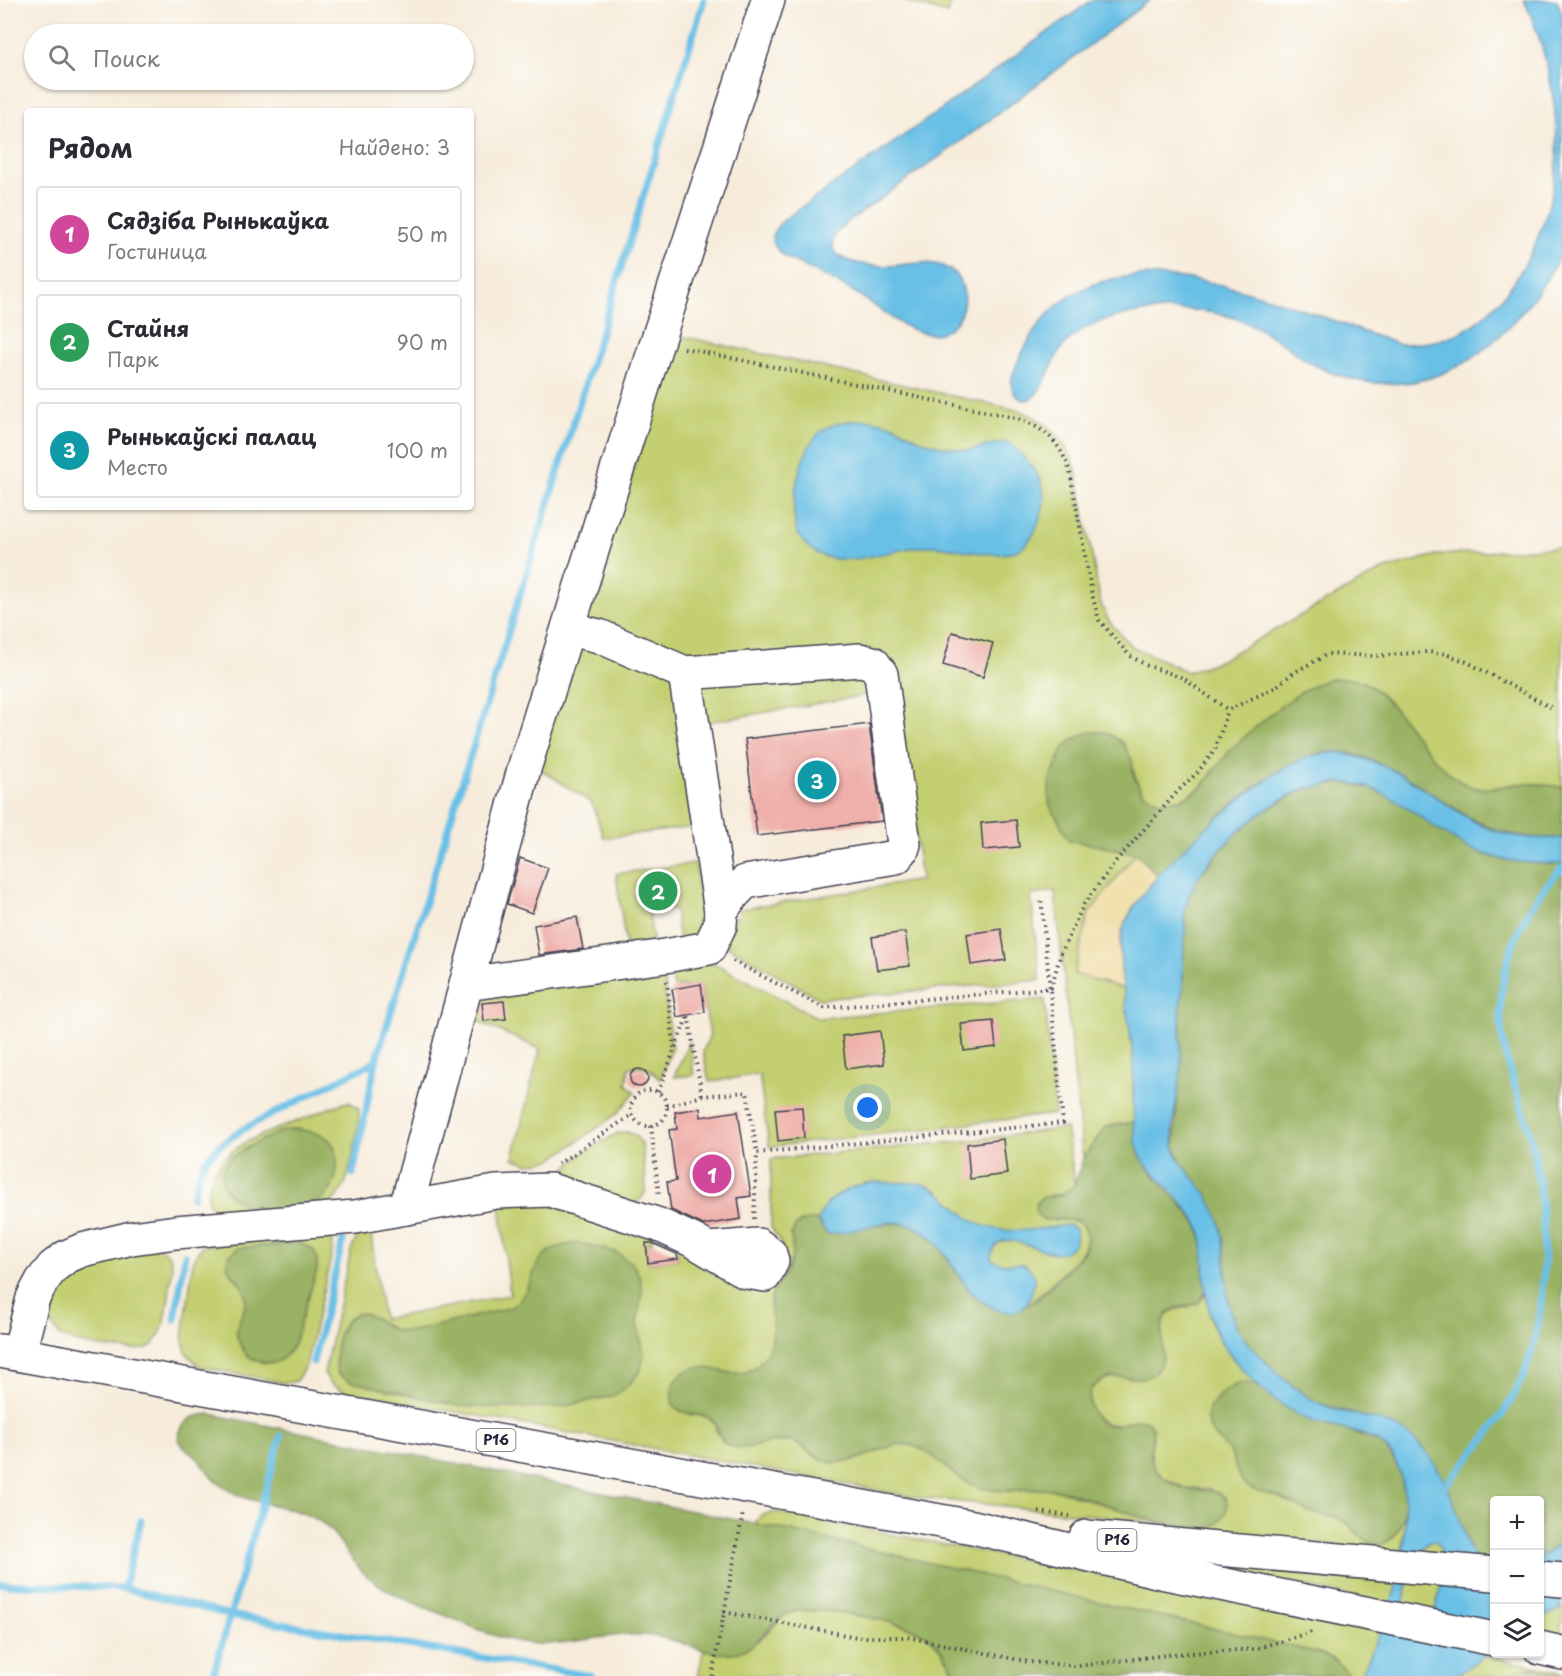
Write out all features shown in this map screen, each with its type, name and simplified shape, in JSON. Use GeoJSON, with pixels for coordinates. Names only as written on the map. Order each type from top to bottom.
{"type":"FeatureCollection","features":[{"type":"Feature","properties":{"kind":"main road"},"geometry":{"type":"LineString","coordinates":[[406,1208],[524,769],[657,342],[768,0]]}},
{"type":"Feature","properties":{"kind":"main road"},"geometry":{"type":"LineString","coordinates":[[569,629],[599,636],[685,672],[860,660],[873,663],[881,674],[904,844],[902,850],[896,857],[745,882],[721,911]]}},
{"type":"Feature","properties":{"kind":"main road"},"geometry":{"type":"LineString","coordinates":[[466,984],[709,948],[718,931],[721,911],[685,672]]}},
{"type":"Feature","properties":{"kind":"main road"},"geometry":{"type":"LineString","coordinates":[[10,1352],[33,1298],[42,1281],[53,1268],[66,1257],[82,1250],[132,1238],[176,1232],[355,1217],[496,1192],[550,1190],[659,1224],[746,1272],[765,1275],[772,1261],[770,1254],[764,1248],[751,1244]]}},
{"type":"Feature","properties":{"kind":"main road","name":"Р16"},"geometry":{"type":"LineString","coordinates":[[10,1352],[973,1527],[1161,1572],[1490,1638]]}},
{"type":"Feature","properties":{"kind":"main road","name":"Р16"},"geometry":{"type":"LineString","coordinates":[[973,1527],[1490,1574]]}},
{"type":"Feature","properties":{"kind":"main road"},"geometry":{"type":"LineString","coordinates":[[1544,1578],[1562,1580]]}},
{"type":"Feature","properties":{"kind":"main road"},"geometry":{"type":"LineString","coordinates":[[1544,1649],[1562,1653]]}},
{"type":"Feature","properties":{"kind":"path"},"geometry":{"type":"LineString","coordinates":[[657,342],[1012,417],[1043,430],[1064,454],[1070,472],[1099,621],[1129,655],[1146,665],[1183,678],[1228,710]]}},
{"type":"Feature","properties":{"kind":"path"},"geometry":{"type":"LineString","coordinates":[[1051,988],[1061,953],[1084,904],[1116,861],[1179,789],[1197,773],[1215,750],[1228,710],[1274,688],[1293,673],[1328,654],[1375,656],[1427,652],[1446,654],[1467,662],[1554,709]]}},
{"type":"Feature","properties":{"kind":"path"},"geometry":{"type":"LineString","coordinates":[[757,1153],[1063,1123],[1041,897]]}},
{"type":"Feature","properties":{"kind":"path"},"geometry":{"type":"LineString","coordinates":[[709,948],[824,1008],[1051,988]]}},
{"type":"Feature","properties":{"kind":"path"},"geometry":{"type":"LineString","coordinates":[[665,956],[674,1051]]}},
{"type":"Feature","properties":{"kind":"path"},"geometry":{"type":"LineString","coordinates":[[658,1092],[688,1015],[702,1096]]}},
{"type":"Feature","properties":{"kind":"path"},"geometry":{"type":"LineString","coordinates":[[652,1090],[658,1092],[667,1106],[664,1118],[651,1126],[639,1123],[633,1114],[632,1105],[639,1094],[652,1090]]}},
{"type":"Feature","properties":{"kind":"path"},"geometry":{"type":"LineString","coordinates":[[667,1106],[702,1096],[747,1092],[757,1153],[754,1234],[751,1244]]}},
{"type":"Feature","properties":{"kind":"path"},"geometry":{"type":"LineString","coordinates":[[555,1166],[633,1114]]}},
{"type":"Feature","properties":{"kind":"path"},"geometry":{"type":"LineString","coordinates":[[651,1126],[660,1209],[659,1224]]}},
{"type":"Feature","properties":{"kind":"path"},"geometry":{"type":"LineString","coordinates":[[712,1676],[748,1485]]}},
{"type":"Feature","properties":{"kind":"path"},"geometry":{"type":"LineString","coordinates":[[724,1612],[857,1637],[908,1637],[1029,1662],[1078,1666],[1175,1654],[1254,1649],[1315,1631]]}},
{"type":"Feature","properties":{"kind":"green space"},"geometry":{"type":"Polygon","coordinates":[[[901,0],[951,0],[947,14],[901,0]]]}},
{"type":"Feature","properties":{"kind":"green space"},"geometry":{"type":"Polygon","coordinates":[[[677,335],[1021,411],[1040,421],[1062,441],[1076,469],[1101,604],[1109,621],[1131,646],[1188,672],[1221,660],[1382,570],[1436,555],[1562,547],[1562,787],[1515,784],[1479,789],[1465,784],[1436,761],[1370,686],[1215,768],[1203,785],[1195,792],[1180,799],[1163,801],[1148,797],[1138,783],[1132,760],[1069,840],[1136,853],[1089,913],[1075,973],[1125,989],[1133,1057],[1134,1122],[1105,1127],[1083,1159],[1055,891],[1031,895],[1040,980],[820,999],[722,943],[741,909],[921,880],[897,690],[679,727],[692,827],[604,838],[592,803],[537,767],[677,335]]]}},
{"type":"Feature","properties":{"kind":"green space"},"geometry":{"type":"Polygon","coordinates":[[[1328,679],[1355,679],[1370,685],[1384,697],[1438,763],[1452,776],[1467,785],[1480,788],[1514,784],[1562,787],[1562,838],[1523,836],[1493,829],[1465,815],[1375,761],[1350,753],[1337,752],[1314,755],[1289,765],[1264,780],[1216,819],[1158,877],[1136,853],[1069,840],[1049,803],[1049,782],[1064,747],[1089,732],[1106,732],[1123,743],[1132,760],[1134,777],[1143,793],[1160,801],[1183,799],[1202,787],[1231,749],[1273,712],[1304,690],[1328,679]]]}},
{"type":"Feature","properties":{"kind":"green space"},"geometry":{"type":"Polygon","coordinates":[[[1341,782],[1368,788],[1397,801],[1455,840],[1478,852],[1513,861],[1562,864],[1562,1543],[1544,1554],[1544,1496],[1490,1496],[1490,1566],[1480,1562],[1471,1554],[1452,1498],[1440,1473],[1394,1426],[1315,1402],[1295,1388],[1255,1352],[1240,1334],[1231,1312],[1226,1286],[1225,1256],[1195,1180],[1182,1164],[1174,1145],[1181,1042],[1180,1005],[1185,910],[1192,885],[1232,837],[1266,810],[1305,789],[1341,782]]]}},
{"type":"Feature","properties":{"kind":"green space"},"geometry":{"type":"Polygon","coordinates":[[[695,863],[705,937],[679,941],[675,909],[649,912],[653,944],[626,948],[616,874],[695,863]]]}},
{"type":"Feature","properties":{"kind":"green space"},"geometry":{"type":"Polygon","coordinates":[[[708,960],[818,1018],[1045,999],[1055,1114],[769,1147],[759,1074],[709,1082],[703,1051],[710,1035],[701,985],[674,987],[668,964],[708,960]]]}},
{"type":"Feature","properties":{"kind":"green space"},"geometry":{"type":"Polygon","coordinates":[[[662,965],[672,1049],[660,1080],[647,1068],[639,1066],[629,1068],[626,1084],[635,1092],[617,1114],[551,1160],[529,1164],[513,1158],[540,1049],[470,1018],[472,989],[662,965]]]}},
{"type":"Feature","properties":{"kind":"green space"},"geometry":{"type":"Polygon","coordinates":[[[689,1041],[694,1075],[674,1077],[689,1041]]]}},
{"type":"Feature","properties":{"kind":"green space"},"geometry":{"type":"Polygon","coordinates":[[[348,1102],[358,1107],[357,1135],[346,1181],[341,1193],[331,1203],[218,1214],[210,1207],[207,1195],[213,1176],[231,1152],[257,1137],[348,1102]]]}},
{"type":"Feature","properties":{"kind":"green space"},"geometry":{"type":"Polygon","coordinates":[[[1134,1122],[1136,1140],[1149,1170],[1190,1214],[1199,1229],[1203,1243],[1205,1291],[1200,1302],[1176,1308],[1166,1315],[1162,1331],[1162,1358],[1160,1366],[1154,1373],[1147,1377],[1118,1377],[1100,1382],[1090,1390],[1090,1404],[1099,1421],[1105,1425],[1135,1420],[1148,1422],[1153,1433],[1152,1462],[1156,1470],[1166,1479],[1184,1488],[1207,1490],[1222,1495],[1226,1499],[1227,1506],[1224,1516],[1213,1526],[1195,1528],[1172,1525],[1059,1490],[1003,1491],[981,1488],[962,1480],[926,1452],[903,1444],[894,1445],[857,1459],[833,1462],[822,1460],[793,1442],[779,1441],[738,1448],[723,1441],[713,1421],[675,1408],[672,1401],[674,1384],[683,1373],[693,1368],[703,1367],[725,1372],[747,1372],[758,1365],[767,1352],[773,1332],[771,1298],[792,1257],[794,1229],[804,1221],[818,1221],[822,1228],[864,1227],[893,1223],[911,1225],[928,1234],[938,1245],[968,1289],[1009,1311],[1021,1309],[1039,1298],[1079,1258],[1085,1250],[1087,1239],[1082,1223],[1075,1220],[1045,1220],[1038,1216],[1035,1209],[1037,1202],[1042,1197],[1058,1196],[1075,1184],[1083,1159],[1105,1127],[1134,1122]]]}},
{"type":"Feature","properties":{"kind":"green space"},"geometry":{"type":"Polygon","coordinates":[[[1066,1128],[1075,1184],[1063,1193],[1049,1195],[1054,1221],[1065,1219],[1082,1223],[1087,1239],[1077,1258],[1032,1301],[1021,1309],[791,1234],[792,1257],[771,1298],[774,1330],[768,1351],[759,1364],[746,1372],[732,1374],[712,1369],[691,1415],[706,1416],[714,1422],[717,1433],[729,1445],[740,1448],[768,1442],[795,1442],[819,1459],[829,1463],[855,1460],[896,1444],[911,1445],[941,1461],[955,1475],[1010,1492],[1059,1490],[1091,1501],[1202,1528],[1214,1526],[1224,1515],[1210,1489],[1185,1488],[1164,1478],[1154,1468],[1149,1458],[1153,1437],[1131,1421],[1114,1424],[1100,1420],[1094,1415],[1089,1400],[1090,1390],[1104,1379],[1120,1376],[1132,1378],[1162,1328],[1165,1317],[1173,1310],[1188,1307],[1204,1297],[1205,1291],[1216,1334],[1228,1353],[1250,1378],[1275,1400],[1405,1500],[1401,1554],[1121,1518],[914,1497],[343,1391],[331,1384],[324,1373],[351,1250],[361,1230],[369,1222],[383,1319],[510,1295],[500,1204],[537,1200],[651,1228],[652,1242],[646,1243],[648,1263],[678,1259],[676,1240],[782,1246],[771,1227],[771,1159],[956,1142],[1066,1128]]]}},
{"type":"Feature","properties":{"kind":"green space"},"geometry":{"type":"Polygon","coordinates":[[[297,1129],[324,1136],[335,1149],[336,1175],[324,1198],[282,1208],[257,1208],[232,1197],[222,1183],[224,1167],[231,1158],[275,1134],[297,1129]]]}},
{"type":"Feature","properties":{"kind":"green space"},"geometry":{"type":"Polygon","coordinates":[[[627,1132],[636,1136],[642,1144],[646,1191],[635,1204],[560,1178],[569,1164],[585,1152],[618,1133],[627,1132]]]}},
{"type":"Feature","properties":{"kind":"green space"},"geometry":{"type":"Polygon","coordinates":[[[326,1234],[332,1241],[332,1253],[306,1365],[296,1381],[285,1383],[206,1368],[198,1365],[186,1353],[183,1338],[193,1263],[203,1246],[326,1234]]]}},
{"type":"Feature","properties":{"kind":"green space"},"geometry":{"type":"Polygon","coordinates":[[[299,1243],[314,1250],[317,1270],[293,1346],[286,1356],[276,1362],[258,1361],[246,1354],[239,1342],[237,1328],[246,1298],[240,1284],[231,1273],[227,1261],[238,1248],[299,1243]]]}},
{"type":"Feature","properties":{"kind":"green space"},"geometry":{"type":"Polygon","coordinates":[[[579,1243],[616,1252],[632,1263],[640,1277],[642,1291],[637,1323],[644,1353],[641,1370],[629,1385],[613,1396],[559,1407],[458,1406],[349,1381],[337,1373],[336,1349],[339,1333],[348,1319],[354,1315],[366,1314],[388,1327],[410,1331],[512,1307],[528,1286],[541,1258],[549,1251],[561,1246],[579,1243]]]}},
{"type":"Feature","properties":{"kind":"green space"},"geometry":{"type":"Polygon","coordinates":[[[158,1247],[168,1255],[172,1267],[165,1320],[157,1339],[151,1346],[134,1350],[93,1346],[62,1337],[55,1329],[51,1321],[51,1302],[60,1283],[73,1270],[158,1247]]]}},
{"type":"Feature","properties":{"kind":"green space"},"geometry":{"type":"Polygon","coordinates":[[[1243,1382],[1266,1391],[1282,1405],[1382,1444],[1401,1474],[1406,1501],[1400,1526],[1389,1541],[1379,1544],[1372,1543],[1362,1538],[1339,1518],[1310,1513],[1283,1499],[1251,1489],[1244,1484],[1234,1460],[1226,1447],[1214,1435],[1207,1418],[1213,1402],[1219,1396],[1243,1382]]]}},
{"type":"Feature","properties":{"kind":"green space"},"geometry":{"type":"Polygon","coordinates":[[[210,1414],[796,1532],[1319,1653],[1336,1662],[1349,1676],[956,1676],[936,1644],[916,1630],[857,1615],[815,1611],[798,1611],[787,1614],[773,1624],[756,1642],[742,1651],[733,1653],[713,1652],[663,1638],[639,1635],[545,1644],[514,1641],[485,1632],[388,1590],[368,1577],[330,1530],[314,1518],[290,1509],[239,1496],[217,1482],[178,1439],[179,1433],[188,1420],[210,1414]]]}},
{"type":"Feature","properties":{"kind":"green space"},"geometry":{"type":"Polygon","coordinates":[[[778,1512],[1381,1630],[1361,1676],[1349,1676],[1336,1661],[1319,1653],[754,1524],[761,1515],[778,1512]]]}},
{"type":"Feature","properties":{"kind":"green space"},"geometry":{"type":"Polygon","coordinates":[[[1432,1541],[1437,1542],[1441,1550],[1443,1567],[1435,1611],[1402,1613],[1408,1584],[1420,1552],[1432,1541]]]}},
{"type":"Feature","properties":{"kind":"green space"},"geometry":{"type":"Polygon","coordinates":[[[1171,1557],[1398,1580],[1391,1605],[1171,1557]]]}},
{"type":"Feature","properties":{"kind":"green space"},"geometry":{"type":"Polygon","coordinates":[[[1562,1608],[1562,1635],[1544,1631],[1544,1617],[1562,1608]]]}},
{"type":"Feature","properties":{"kind":"green space"},"geometry":{"type":"Polygon","coordinates":[[[798,1610],[867,1617],[919,1631],[938,1646],[956,1676],[698,1676],[704,1648],[724,1653],[759,1640],[785,1615],[798,1610]]]}},
{"type":"Feature","properties":{"kind":"green space"},"geometry":{"type":"Polygon","coordinates":[[[1483,1655],[1562,1672],[1562,1676],[1456,1676],[1483,1655]]]}},
{"type":"Feature","properties":{"kind":"green space"},"geometry":{"type":"Polygon","coordinates":[[[1539,1667],[1562,1672],[1562,1676],[1501,1676],[1523,1669],[1539,1667]]]}},
{"type":"Feature","properties":{"kind":"sand"},"geometry":{"type":"Polygon","coordinates":[[[1136,853],[1158,877],[1132,910],[1124,925],[1120,953],[1125,989],[1074,974],[1089,913],[1136,853]]]}},
{"type":"Feature","properties":{"kind":"water"},"geometry":{"type":"Polygon","coordinates":[[[1092,0],[1150,0],[956,145],[845,224],[836,235],[833,244],[835,251],[841,257],[851,261],[873,266],[932,264],[951,271],[959,280],[963,291],[960,315],[953,325],[943,332],[930,334],[910,328],[890,317],[863,297],[785,257],[775,246],[773,233],[786,218],[1092,0]]]}},
{"type":"Feature","properties":{"kind":"water"},"geometry":{"type":"Polygon","coordinates":[[[1524,0],[1557,0],[1562,15],[1562,248],[1553,268],[1531,301],[1491,344],[1469,360],[1445,372],[1420,380],[1393,384],[1365,382],[1316,366],[1265,332],[1239,319],[1197,310],[1140,312],[1091,325],[1070,339],[1057,355],[1043,384],[1031,398],[1024,400],[1013,391],[1012,378],[1026,346],[1058,305],[1099,282],[1148,276],[1200,280],[1254,293],[1399,344],[1441,340],[1465,330],[1485,315],[1504,295],[1533,249],[1551,196],[1556,170],[1557,145],[1552,89],[1538,35],[1524,0]]]}},
{"type":"Feature","properties":{"kind":"water"},"geometry":{"type":"Polygon","coordinates":[[[871,420],[894,426],[922,440],[946,447],[971,450],[996,443],[1013,445],[1037,474],[1044,492],[1041,516],[1030,539],[1017,550],[995,554],[934,546],[840,559],[822,556],[813,551],[799,536],[795,521],[795,493],[802,462],[815,438],[823,430],[846,422],[871,420]]]}},
{"type":"Feature","properties":{"kind":"water"},"geometry":{"type":"Polygon","coordinates":[[[1337,752],[1391,769],[1494,831],[1523,837],[1562,838],[1562,864],[1526,863],[1503,859],[1480,853],[1453,840],[1408,808],[1376,790],[1336,782],[1304,789],[1250,821],[1216,854],[1203,871],[1192,889],[1185,910],[1180,1020],[1181,1059],[1174,1117],[1174,1146],[1184,1167],[1205,1191],[1220,1223],[1231,1312],[1236,1325],[1249,1345],[1267,1364],[1300,1391],[1334,1409],[1389,1424],[1401,1430],[1414,1439],[1438,1469],[1471,1552],[1480,1561],[1490,1565],[1490,1651],[1456,1676],[1361,1676],[1389,1610],[1403,1548],[1405,1508],[1403,1489],[1393,1457],[1376,1440],[1352,1431],[1315,1422],[1294,1413],[1263,1390],[1236,1362],[1222,1343],[1209,1311],[1200,1230],[1182,1203],[1149,1169],[1141,1157],[1135,1135],[1132,1044],[1120,958],[1123,930],[1132,910],[1149,886],[1172,861],[1225,812],[1278,773],[1312,756],[1337,752]],[[1432,1541],[1420,1552],[1408,1584],[1402,1613],[1435,1611],[1443,1567],[1441,1550],[1437,1542],[1432,1541]]]}},
{"type":"Feature","properties":{"kind":"water"},"geometry":{"type":"Polygon","coordinates":[[[873,1182],[916,1183],[929,1186],[969,1218],[992,1228],[1018,1230],[1069,1225],[1074,1228],[1077,1237],[1068,1250],[1058,1253],[1009,1240],[1000,1242],[994,1248],[991,1259],[1003,1264],[1026,1266],[1035,1277],[1031,1295],[1024,1308],[1006,1312],[991,1307],[972,1293],[931,1237],[913,1226],[891,1222],[827,1234],[818,1221],[832,1199],[856,1186],[873,1182]]]}},
{"type":"Feature","properties":{"kind":"water"},"geometry":{"type":"Polygon","coordinates":[[[1562,1543],[1562,1608],[1544,1617],[1544,1604],[1544,1554],[1562,1543]]]}},
{"type":"Feature","properties":{"kind":"building"},"geometry":{"type":"Polygon","coordinates":[[[952,632],[993,643],[983,677],[943,665],[952,632]]]}},
{"type":"Feature","properties":{"kind":"building"},"geometry":{"type":"Polygon","coordinates":[[[869,724],[882,821],[757,836],[745,739],[869,724]]]}},
{"type":"Feature","properties":{"kind":"building"},"geometry":{"type":"Polygon","coordinates":[[[1016,820],[1019,847],[983,850],[981,823],[1016,820]]]}},
{"type":"Feature","properties":{"kind":"building"},"geometry":{"type":"Polygon","coordinates":[[[520,858],[548,868],[532,913],[507,904],[520,858]]]}},
{"type":"Feature","properties":{"kind":"building"},"geometry":{"type":"Polygon","coordinates":[[[577,917],[583,949],[539,955],[534,925],[577,917]]]}},
{"type":"Feature","properties":{"kind":"building"},"geometry":{"type":"Polygon","coordinates":[[[1001,929],[1006,960],[971,965],[967,934],[1001,929]]]}},
{"type":"Feature","properties":{"kind":"building"},"geometry":{"type":"Polygon","coordinates":[[[905,932],[910,966],[877,970],[872,937],[905,932]]]}},
{"type":"Feature","properties":{"kind":"building"},"geometry":{"type":"Polygon","coordinates":[[[701,984],[705,1012],[677,1017],[672,989],[701,984]]]}},
{"type":"Feature","properties":{"kind":"building"},"geometry":{"type":"Polygon","coordinates":[[[504,1001],[506,1019],[484,1021],[482,1003],[504,1001]]]}},
{"type":"Feature","properties":{"kind":"building"},"geometry":{"type":"Polygon","coordinates":[[[993,1021],[996,1047],[964,1051],[961,1024],[993,1021]]]}},
{"type":"Feature","properties":{"kind":"building"},"geometry":{"type":"Polygon","coordinates":[[[880,1031],[884,1064],[846,1069],[842,1036],[880,1031]]]}},
{"type":"Feature","properties":{"kind":"building"},"geometry":{"type":"Polygon","coordinates":[[[635,1069],[643,1069],[648,1074],[646,1085],[635,1087],[630,1082],[630,1074],[635,1069]]]}},
{"type":"Feature","properties":{"kind":"building"},"geometry":{"type":"Polygon","coordinates":[[[802,1107],[804,1138],[778,1141],[775,1109],[802,1107]]]}},
{"type":"Feature","properties":{"kind":"building"},"geometry":{"type":"Polygon","coordinates":[[[700,1108],[701,1117],[738,1111],[751,1196],[738,1198],[741,1219],[703,1225],[671,1210],[667,1182],[676,1181],[669,1130],[677,1129],[675,1112],[700,1108]]]}},
{"type":"Feature","properties":{"kind":"building"},"geometry":{"type":"Polygon","coordinates":[[[1003,1139],[1007,1174],[970,1179],[967,1144],[1003,1139]]]}},
{"type":"Feature","properties":{"kind":"building"},"geometry":{"type":"Polygon","coordinates":[[[646,1243],[652,1243],[677,1254],[678,1259],[648,1263],[646,1243]]]}},
{"type":"Feature","properties":{"kind":"waterway"},"geometry":{"type":"LineString","coordinates":[[353,1174],[376,1061],[704,0]]}},
{"type":"Feature","properties":{"kind":"waterway"},"geometry":{"type":"LineString","coordinates":[[1440,1492],[1504,1412],[1523,1376],[1536,1331],[1543,1279],[1541,1199],[1533,1146],[1503,1041],[1502,987],[1508,961],[1529,911],[1562,868]]}},
{"type":"Feature","properties":{"kind":"waterway"},"geometry":{"type":"LineString","coordinates":[[193,1197],[205,1161],[221,1144],[247,1127],[376,1061]]}},
{"type":"Feature","properties":{"kind":"waterway"},"geometry":{"type":"LineString","coordinates":[[313,1362],[343,1240]]}},
{"type":"Feature","properties":{"kind":"waterway"},"geometry":{"type":"LineString","coordinates":[[175,1320],[185,1255]]}},
{"type":"Feature","properties":{"kind":"waterway"},"geometry":{"type":"LineString","coordinates":[[213,1676],[281,1436]]}},
{"type":"Feature","properties":{"kind":"waterway"},"geometry":{"type":"LineString","coordinates":[[124,1588],[141,1521]]}},
{"type":"Feature","properties":{"kind":"waterway"},"geometry":{"type":"LineString","coordinates":[[0,1584],[124,1588],[230,1615],[591,1676]]}},
{"type":"Feature","properties":{"kind":"place","name":"Рынькаўскi палац"},"geometry":{"type":"Point","coordinates":[817,780]}},
{"type":"Feature","properties":{"kind":"place","name":"Стайня"},"geometry":{"type":"Point","coordinates":[658,891]}},
{"type":"Feature","properties":{"kind":"place","name":"Сядзіба Рынькаўка"},"geometry":{"type":"Point","coordinates":[712,1174]}}]}
